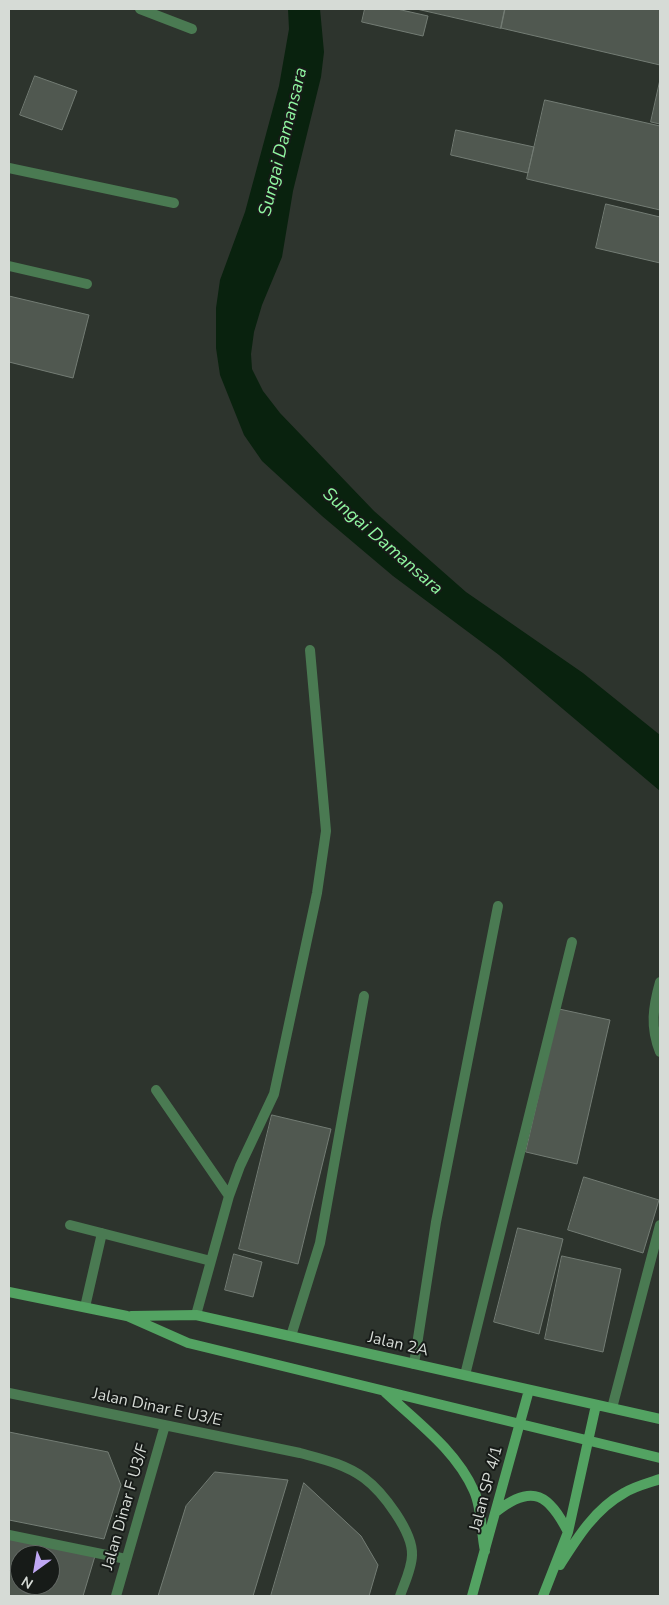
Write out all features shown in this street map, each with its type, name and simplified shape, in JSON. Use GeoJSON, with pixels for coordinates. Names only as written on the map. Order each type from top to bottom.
{"type":"FeatureCollection","features":[{"type":"Feature","properties":{"kind":"street"},"geometry":{"type":"LineString","coordinates":[[140,9],[192,29]]}},
{"type":"Feature","properties":{"kind":"street"},"geometry":{"type":"LineString","coordinates":[[9,168],[174,203]]}},
{"type":"Feature","properties":{"kind":"street"},"geometry":{"type":"LineString","coordinates":[[9,266],[87,284]]}},
{"type":"Feature","properties":{"kind":"street"},"geometry":{"type":"LineString","coordinates":[[196,1315],[229,1196],[240,1166],[274,1094],[317,893],[326,831],[310,650]]}},
{"type":"Feature","properties":{"kind":"street"},"geometry":{"type":"LineString","coordinates":[[414,1364],[436,1222],[498,906]]}},
{"type":"Feature","properties":{"kind":"street"},"geometry":{"type":"LineString","coordinates":[[465,1375],[572,942]]}},
{"type":"Feature","properties":{"kind":"street"},"geometry":{"type":"LineString","coordinates":[[660,982],[653,1010],[653,1030],[660,1052]]}},
{"type":"Feature","properties":{"kind":"street"},"geometry":{"type":"LineString","coordinates":[[291,1336],[320,1243],[364,996]]}},
{"type":"Feature","properties":{"kind":"street"},"geometry":{"type":"LineString","coordinates":[[156,1090],[229,1196]]}},
{"type":"Feature","properties":{"kind":"street"},"geometry":{"type":"LineString","coordinates":[[70,1225],[211,1261]]}},
{"type":"Feature","properties":{"kind":"street"},"geometry":{"type":"LineString","coordinates":[[612,1408],[660,1226]]}},
{"type":"Feature","properties":{"kind":"street"},"geometry":{"type":"LineString","coordinates":[[85,1308],[102,1233]]}},
{"type":"Feature","properties":{"kind":"street"},"geometry":{"type":"LineString","coordinates":[[9,1292],[127,1316],[188,1343],[660,1458]]}},
{"type":"Feature","properties":{"kind":"street","name":"Jalan 2A"},"geometry":{"type":"LineString","coordinates":[[127,1316],[196,1315],[660,1420]]}},
{"type":"Feature","properties":{"kind":"street","name":"Jalan SP 4/1"},"geometry":{"type":"LineString","coordinates":[[472,1596],[485,1555],[529,1390]]}},
{"type":"Feature","properties":{"kind":"street"},"geometry":{"type":"LineString","coordinates":[[384,1391],[449,1451],[461,1468],[475,1492],[485,1555]]}},
{"type":"Feature","properties":{"kind":"street","name":"Jalan Dinar E U3/E"},"geometry":{"type":"LineString","coordinates":[[9,1393],[300,1453],[335,1462],[365,1478],[390,1505],[406,1530],[412,1555],[400,1596]]}},
{"type":"Feature","properties":{"kind":"street"},"geometry":{"type":"LineString","coordinates":[[543,1596],[568,1532],[596,1405]]}},
{"type":"Feature","properties":{"kind":"street","name":"Jalan Dinar F U3/F"},"geometry":{"type":"LineString","coordinates":[[116,1596],[165,1425]]}},
{"type":"Feature","properties":{"kind":"street"},"geometry":{"type":"LineString","coordinates":[[547,1584],[580,1534],[599,1512],[624,1492],[660,1479]]}},
{"type":"Feature","properties":{"kind":"street"},"geometry":{"type":"LineString","coordinates":[[497,1511],[512,1500],[527,1495],[540,1498],[551,1504],[568,1532]]}},
{"type":"Feature","properties":{"kind":"street"},"geometry":{"type":"LineString","coordinates":[[9,1535],[126,1559]]}},
{"type":"Feature","properties":{"kind":"water","name":"Sungai Damansara"},"geometry":{"type":"Polygon","coordinates":[[[288,9],[320,9],[324,52],[321,77],[293,191],[282,257],[262,305],[254,332],[251,354],[252,369],[263,391],[280,413],[374,511],[466,592],[583,673],[660,735],[660,791],[499,655],[393,576],[322,516],[262,461],[244,435],[220,375],[216,348],[216,308],[220,280],[245,212],[279,86],[289,29],[288,9]]]}},
{"type":"Feature","properties":{"kind":"building"},"geometry":{"type":"Polygon","coordinates":[[[365,9],[397,9],[428,16],[423,36],[362,22],[365,9]]]}},
{"type":"Feature","properties":{"kind":"building"},"geometry":{"type":"Polygon","coordinates":[[[417,9],[505,9],[501,28],[417,9]]]}},
{"type":"Feature","properties":{"kind":"building"},"geometry":{"type":"Polygon","coordinates":[[[505,9],[660,9],[660,65],[501,28],[505,9]]]}},
{"type":"Feature","properties":{"kind":"building"},"geometry":{"type":"Polygon","coordinates":[[[35,76],[77,91],[62,130],[20,115],[35,76]]]}},
{"type":"Feature","properties":{"kind":"building"},"geometry":{"type":"Polygon","coordinates":[[[660,80],[660,124],[651,122],[660,80]]]}},
{"type":"Feature","properties":{"kind":"building"},"geometry":{"type":"Polygon","coordinates":[[[545,100],[660,126],[660,210],[527,179],[545,100]]]}},
{"type":"Feature","properties":{"kind":"building"},"geometry":{"type":"Polygon","coordinates":[[[456,130],[534,147],[528,173],[451,155],[456,130]]]}},
{"type":"Feature","properties":{"kind":"building"},"geometry":{"type":"Polygon","coordinates":[[[606,204],[660,217],[660,263],[596,248],[606,204]]]}},
{"type":"Feature","properties":{"kind":"building"},"geometry":{"type":"Polygon","coordinates":[[[9,296],[89,315],[73,378],[9,362],[9,296]]]}},
{"type":"Feature","properties":{"kind":"building"},"geometry":{"type":"Polygon","coordinates":[[[559,1009],[610,1020],[577,1164],[526,1152],[559,1009]]]}},
{"type":"Feature","properties":{"kind":"building"},"geometry":{"type":"Polygon","coordinates":[[[272,1115],[331,1129],[298,1264],[239,1249],[272,1115]]]}},
{"type":"Feature","properties":{"kind":"building"},"geometry":{"type":"Polygon","coordinates":[[[584,1177],[659,1200],[643,1253],[568,1230],[584,1177]]]}},
{"type":"Feature","properties":{"kind":"building"},"geometry":{"type":"Polygon","coordinates":[[[518,1228],[563,1239],[539,1334],[494,1322],[518,1228]]]}},
{"type":"Feature","properties":{"kind":"building"},"geometry":{"type":"Polygon","coordinates":[[[234,1254],[262,1262],[253,1297],[225,1290],[234,1254]]]}},
{"type":"Feature","properties":{"kind":"building"},"geometry":{"type":"Polygon","coordinates":[[[562,1256],[621,1269],[603,1352],[545,1339],[562,1256]]]}},
{"type":"Feature","properties":{"kind":"building"},"geometry":{"type":"Polygon","coordinates":[[[9,1432],[108,1452],[121,1485],[104,1539],[9,1520],[9,1432]]]}},
{"type":"Feature","properties":{"kind":"building"},"geometry":{"type":"Polygon","coordinates":[[[215,1472],[288,1480],[253,1596],[158,1596],[186,1506],[215,1472]]]}},
{"type":"Feature","properties":{"kind":"building"},"geometry":{"type":"Polygon","coordinates":[[[304,1483],[361,1536],[378,1565],[369,1596],[271,1596],[304,1483]]]}},
{"type":"Feature","properties":{"kind":"building"},"geometry":{"type":"Polygon","coordinates":[[[9,1539],[39,1545],[10,1545],[10,1595],[60,1595],[60,1549],[95,1556],[83,1596],[9,1596],[9,1539]]]}}]}
